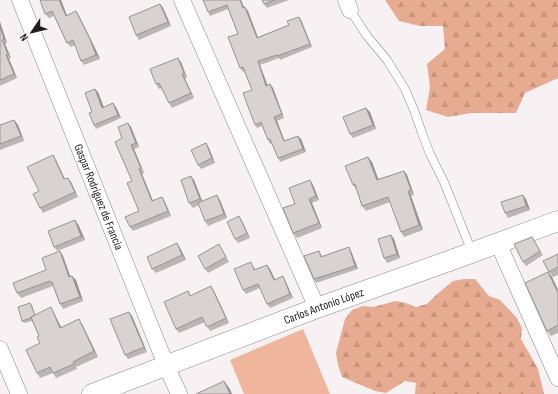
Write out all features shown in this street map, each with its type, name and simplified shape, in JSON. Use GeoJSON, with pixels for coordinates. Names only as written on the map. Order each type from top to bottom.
{"type":"FeatureCollection","features":[{"type":"Feature","properties":{"kind":"street","name":"Gaspar Rodríguez de Francia"},"geometry":{"type":"LineString","coordinates":[[20,0],[166,365],[179,394]]}},
{"type":"Feature","properties":{"kind":"street"},"geometry":{"type":"LineString","coordinates":[[182,0],[317,308]]}},
{"type":"Feature","properties":{"kind":"street","name":"Carlos Antonio López"},"geometry":{"type":"LineString","coordinates":[[92,394],[317,308],[558,221]]}},
{"type":"Feature","properties":{"kind":"street"},"geometry":{"type":"LineString","coordinates":[[498,243],[558,378]]}},
{"type":"Feature","properties":{"kind":"street"},"geometry":{"type":"LineString","coordinates":[[0,349],[19,394]]}},
{"type":"Feature","properties":{"kind":"lane"},"geometry":{"type":"LineString","coordinates":[[348,5],[367,36],[387,60],[405,89],[430,154],[444,182],[472,253]]}},
{"type":"Feature","properties":{"kind":"green space"},"geometry":{"type":"Polygon","coordinates":[[[385,0],[558,0],[558,78],[525,93],[516,113],[471,113],[448,117],[426,110],[430,87],[427,64],[445,49],[443,26],[420,26],[399,21],[385,0]]]}},
{"type":"Feature","properties":{"kind":"green space"},"geometry":{"type":"Polygon","coordinates":[[[475,279],[489,296],[500,300],[517,318],[522,328],[521,339],[538,369],[544,394],[415,394],[416,383],[405,381],[386,393],[375,391],[342,377],[336,353],[345,319],[352,310],[363,306],[374,307],[395,301],[416,307],[427,304],[453,281],[475,279]]]}},
{"type":"Feature","properties":{"kind":"shaded area"},"geometry":{"type":"Polygon","coordinates":[[[303,329],[330,394],[244,394],[230,360],[303,329]]]}},
{"type":"Feature","properties":{"kind":"building"},"geometry":{"type":"Polygon","coordinates":[[[40,0],[59,0],[66,16],[76,11],[96,55],[81,61],[73,40],[67,43],[52,11],[45,14],[40,0]]]}},
{"type":"Feature","properties":{"kind":"building"},"geometry":{"type":"Polygon","coordinates":[[[203,0],[240,0],[243,8],[245,7],[257,38],[289,25],[287,21],[299,17],[310,44],[258,61],[266,86],[270,84],[282,114],[274,117],[284,141],[298,136],[303,149],[278,158],[270,139],[268,140],[261,122],[255,125],[243,93],[252,90],[243,67],[240,68],[228,37],[238,34],[227,5],[208,12],[203,0]]]}},
{"type":"Feature","properties":{"kind":"building"},"geometry":{"type":"Polygon","coordinates":[[[262,0],[275,0],[264,4],[262,0]]]}},
{"type":"Feature","properties":{"kind":"building"},"geometry":{"type":"Polygon","coordinates":[[[160,4],[168,22],[136,35],[129,17],[160,4]]]}},
{"type":"Feature","properties":{"kind":"building"},"geometry":{"type":"Polygon","coordinates":[[[0,26],[4,39],[2,40],[8,54],[6,55],[14,74],[0,80],[0,26]]]}},
{"type":"Feature","properties":{"kind":"building"},"geometry":{"type":"Polygon","coordinates":[[[178,58],[184,73],[182,74],[191,93],[169,103],[159,83],[156,84],[150,69],[178,58]]]}},
{"type":"Feature","properties":{"kind":"building"},"geometry":{"type":"Polygon","coordinates":[[[95,89],[102,108],[113,103],[118,115],[94,125],[89,113],[92,112],[85,93],[95,89]]]}},
{"type":"Feature","properties":{"kind":"building"},"geometry":{"type":"Polygon","coordinates":[[[366,108],[373,125],[350,134],[343,117],[366,108]]]}},
{"type":"Feature","properties":{"kind":"building"},"geometry":{"type":"Polygon","coordinates":[[[14,120],[21,136],[0,144],[0,125],[14,120]]]}},
{"type":"Feature","properties":{"kind":"building"},"geometry":{"type":"Polygon","coordinates":[[[128,123],[136,143],[131,145],[141,168],[139,169],[152,201],[162,197],[168,211],[130,227],[125,217],[139,211],[127,183],[132,181],[115,142],[122,138],[118,127],[128,123]]]}},
{"type":"Feature","properties":{"kind":"building"},"geometry":{"type":"Polygon","coordinates":[[[206,143],[212,158],[198,165],[191,150],[206,143]]]}},
{"type":"Feature","properties":{"kind":"building"},"geometry":{"type":"Polygon","coordinates":[[[53,155],[64,179],[68,178],[75,192],[40,208],[33,194],[39,191],[27,167],[53,155]]]}},
{"type":"Feature","properties":{"kind":"building"},"geometry":{"type":"Polygon","coordinates":[[[368,157],[377,180],[404,171],[411,190],[408,191],[419,225],[401,232],[388,197],[362,206],[355,184],[353,185],[345,166],[368,157]]]}},
{"type":"Feature","properties":{"kind":"building"},"geometry":{"type":"Polygon","coordinates":[[[191,176],[200,199],[189,203],[181,180],[191,176]]]}},
{"type":"Feature","properties":{"kind":"building"},"geometry":{"type":"Polygon","coordinates":[[[310,180],[316,196],[309,199],[319,223],[293,233],[283,208],[295,204],[289,188],[310,180]]]}},
{"type":"Feature","properties":{"kind":"building"},"geometry":{"type":"Polygon","coordinates":[[[217,195],[224,214],[205,221],[198,203],[217,195]]]}},
{"type":"Feature","properties":{"kind":"building"},"geometry":{"type":"Polygon","coordinates":[[[523,195],[526,206],[505,213],[501,202],[523,195]]]}},
{"type":"Feature","properties":{"kind":"building"},"geometry":{"type":"Polygon","coordinates":[[[239,216],[247,233],[235,239],[227,222],[239,216]]]}},
{"type":"Feature","properties":{"kind":"building"},"geometry":{"type":"Polygon","coordinates":[[[75,220],[81,236],[54,247],[48,231],[75,220]]]}},
{"type":"Feature","properties":{"kind":"building"},"geometry":{"type":"Polygon","coordinates":[[[391,235],[397,254],[384,258],[378,239],[391,235]]]}},
{"type":"Feature","properties":{"kind":"building"},"geometry":{"type":"Polygon","coordinates":[[[532,237],[540,251],[523,262],[514,244],[532,237]]]}},
{"type":"Feature","properties":{"kind":"building"},"geometry":{"type":"Polygon","coordinates":[[[177,243],[182,255],[152,269],[147,257],[177,243]]]}},
{"type":"Feature","properties":{"kind":"building"},"geometry":{"type":"Polygon","coordinates":[[[219,244],[226,257],[205,269],[198,256],[219,244]]]}},
{"type":"Feature","properties":{"kind":"building"},"geometry":{"type":"Polygon","coordinates":[[[349,247],[355,266],[314,279],[304,256],[319,251],[321,257],[349,247]]]}},
{"type":"Feature","properties":{"kind":"building"},"geometry":{"type":"Polygon","coordinates":[[[60,251],[69,277],[72,276],[80,297],[60,304],[52,282],[51,283],[50,281],[17,293],[13,283],[46,270],[42,258],[60,251]]]}},
{"type":"Feature","properties":{"kind":"building"},"geometry":{"type":"Polygon","coordinates":[[[558,254],[558,267],[549,272],[543,261],[558,254]]]}},
{"type":"Feature","properties":{"kind":"building"},"geometry":{"type":"Polygon","coordinates":[[[251,262],[254,270],[267,265],[274,280],[283,276],[290,294],[267,304],[258,284],[243,290],[234,269],[251,262]]]}},
{"type":"Feature","properties":{"kind":"building"},"geometry":{"type":"Polygon","coordinates":[[[548,272],[558,293],[558,325],[547,331],[525,283],[548,272]]]}},
{"type":"Feature","properties":{"kind":"building"},"geometry":{"type":"Polygon","coordinates":[[[211,286],[226,318],[207,327],[202,317],[176,329],[164,302],[188,291],[190,296],[211,286]]]}},
{"type":"Feature","properties":{"kind":"building"},"geometry":{"type":"Polygon","coordinates":[[[30,303],[35,315],[22,321],[18,307],[30,303]]]}},
{"type":"Feature","properties":{"kind":"building"},"geometry":{"type":"Polygon","coordinates":[[[51,307],[60,328],[79,319],[94,351],[73,362],[74,364],[53,373],[50,367],[37,373],[26,350],[40,343],[37,337],[39,336],[31,317],[51,307]]]}},
{"type":"Feature","properties":{"kind":"building"},"geometry":{"type":"Polygon","coordinates":[[[129,312],[144,347],[125,355],[110,319],[129,312]]]}},
{"type":"Feature","properties":{"kind":"building"},"geometry":{"type":"Polygon","coordinates":[[[224,381],[230,394],[196,394],[224,381]]]}}]}
